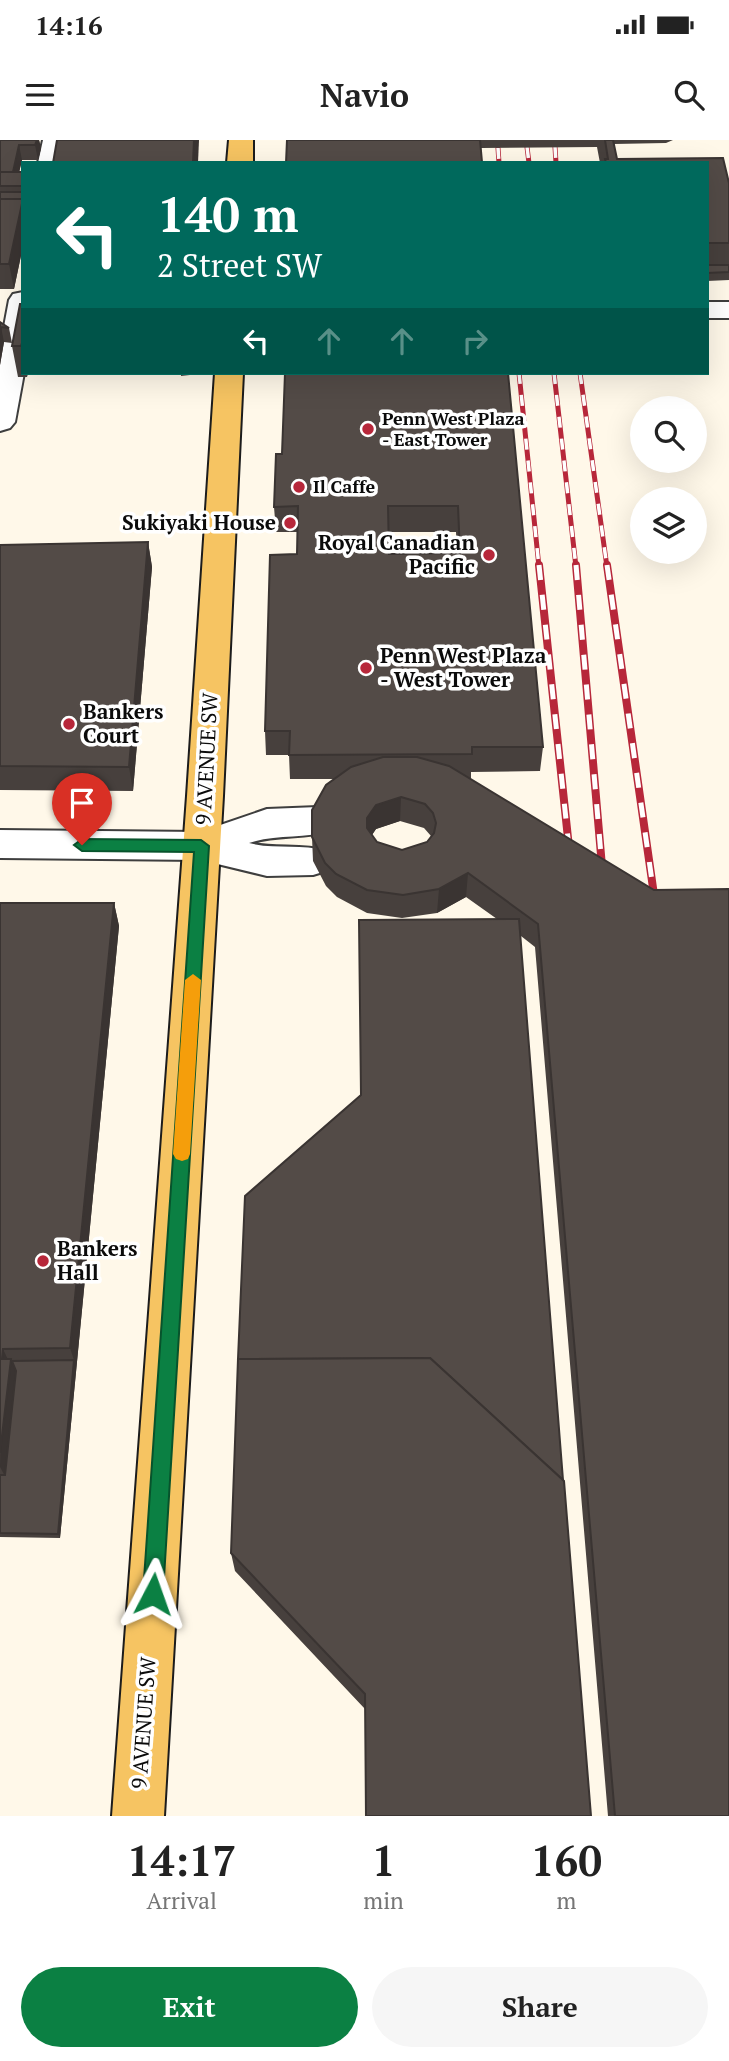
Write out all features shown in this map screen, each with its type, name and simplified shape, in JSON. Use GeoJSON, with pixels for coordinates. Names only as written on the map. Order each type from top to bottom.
{"type":"FeatureCollection","features":[{"type":"Feature","properties":{"kind":"main road"},"geometry":{"type":"LineString","coordinates":[[240,161],[241,140]]}},
{"type":"Feature","properties":{"kind":"main road","name":"9 AVENUE SW"},"geometry":{"type":"LineString","coordinates":[[138,1816],[229,375]]}},
{"type":"Feature","properties":{"kind":"street"},"geometry":{"type":"LineString","coordinates":[[50,161],[55,140]]}},
{"type":"Feature","properties":{"kind":"street"},"geometry":{"type":"LineString","coordinates":[[0,422],[16,309]]}},
{"type":"Feature","properties":{"kind":"street"},"geometry":{"type":"LineString","coordinates":[[709,310],[729,310]]}},
{"type":"Feature","properties":{"kind":"street"},"geometry":{"type":"LineString","coordinates":[[201,846],[267,822],[318,821]]}},
{"type":"Feature","properties":{"kind":"street"},"geometry":{"type":"LineString","coordinates":[[0,844],[201,846],[267,862],[313,861]]}},
{"type":"Feature","properties":{"kind":"building"},"geometry":{"type":"Polygon","coordinates":[[[0,140],[37,140],[35,145],[19,145],[13,172],[0,172],[0,140]]]}},
{"type":"Feature","properties":{"kind":"building"},"geometry":{"type":"Polygon","coordinates":[[[57,140],[194,140],[193,161],[53,161],[57,140]]]}},
{"type":"Feature","properties":{"kind":"building"},"geometry":{"type":"Polygon","coordinates":[[[287,140],[480,140],[482,161],[286,161],[287,140]]]}},
{"type":"Feature","properties":{"kind":"building"},"geometry":{"type":"Polygon","coordinates":[[[605,140],[613,140],[617,159],[723,158],[729,183],[729,243],[709,243],[709,161],[606,161],[608,159],[605,140]]]}},
{"type":"Feature","properties":{"kind":"building"},"geometry":{"type":"Polygon","coordinates":[[[0,172],[21,172],[21,186],[0,186],[0,172]]]}},
{"type":"Feature","properties":{"kind":"building"},"geometry":{"type":"Polygon","coordinates":[[[0,192],[21,192],[21,199],[0,199],[0,192]]]}},
{"type":"Feature","properties":{"kind":"building"},"geometry":{"type":"Polygon","coordinates":[[[0,199],[21,199],[9,264],[0,264],[0,199]]]}},
{"type":"Feature","properties":{"kind":"building"},"geometry":{"type":"Polygon","coordinates":[[[709,265],[729,265],[729,272],[709,273],[709,265]]]}},
{"type":"Feature","properties":{"kind":"building"},"geometry":{"type":"Polygon","coordinates":[[[20,304],[21,304],[21,346],[12,346],[20,304]]]}},
{"type":"Feature","properties":{"kind":"building"},"geometry":{"type":"Polygon","coordinates":[[[285,375],[508,375],[543,747],[472,747],[472,754],[289,755],[290,731],[265,731],[270,555],[297,554],[298,506],[274,507],[276,454],[282,454],[285,375]],[[388,506],[389,554],[460,553],[458,506],[388,506]]]}},
{"type":"Feature","properties":{"kind":"building","name":"Bankers Court"},"geometry":{"type":"Polygon","coordinates":[[[148,542],[129,767],[0,766],[0,545],[148,542]]]}},
{"type":"Feature","properties":{"kind":"building"},"geometry":{"type":"Polygon","coordinates":[[[383,757],[417,757],[449,766],[654,890],[729,889],[729,1816],[615,1816],[538,924],[468,873],[439,889],[403,895],[367,890],[336,874],[325,863],[312,837],[312,810],[326,785],[351,767],[383,757]],[[401,797],[376,805],[367,818],[367,828],[377,842],[402,850],[427,842],[434,833],[436,823],[433,813],[425,804],[401,797]]]}},
{"type":"Feature","properties":{"kind":"building","name":"Bankers Hall"},"geometry":{"type":"Polygon","coordinates":[[[0,903],[114,903],[70,1348],[3,1349],[2,1359],[11,1359],[0,1453],[0,903]]]}},
{"type":"Feature","properties":{"kind":"building"},"geometry":{"type":"Polygon","coordinates":[[[519,919],[563,1480],[430,1358],[238,1359],[245,1196],[361,1095],[359,920],[519,919]]]}},
{"type":"Feature","properties":{"kind":"building"},"geometry":{"type":"Polygon","coordinates":[[[430,1358],[564,1481],[591,1816],[366,1816],[365,1694],[231,1553],[238,1359],[430,1358]]]}},
{"type":"Feature","properties":{"kind":"building"},"geometry":{"type":"Polygon","coordinates":[[[74,1360],[58,1534],[0,1533],[0,1475],[5,1475],[16,1371],[12,1361],[74,1360]]]}},
{"type":"Feature","properties":{"kind":"railway"},"geometry":{"type":"LineString","coordinates":[[527,147],[529,161]]}},
{"type":"Feature","properties":{"kind":"railway"},"geometry":{"type":"LineString","coordinates":[[555,147],[556,161]]}},
{"type":"Feature","properties":{"kind":"railway"},"geometry":{"type":"LineString","coordinates":[[498,148],[499,161]]}},
{"type":"Feature","properties":{"kind":"railway"},"geometry":{"type":"LineString","coordinates":[[519,375],[539,567]]}},
{"type":"Feature","properties":{"kind":"railway"},"geometry":{"type":"LineString","coordinates":[[554,375],[576,567]]}},
{"type":"Feature","properties":{"kind":"railway"},"geometry":{"type":"LineString","coordinates":[[580,375],[607,567]]}},
{"type":"Feature","properties":{"kind":"railway"},"geometry":{"type":"LineString","coordinates":[[539,565],[570,857]]}},
{"type":"Feature","properties":{"kind":"railway"},"geometry":{"type":"LineString","coordinates":[[576,565],[603,878]]}},
{"type":"Feature","properties":{"kind":"railway"},"geometry":{"type":"LineString","coordinates":[[607,565],[656,909]]}},
{"type":"Feature","properties":{"kind":"slow traffic"},"geometry":{"type":"LineString","coordinates":[[182,1154],[193,980]]}},
{"type":"Feature","properties":{"kind":"place","name":"Penn West Plaza - East Tower"},"geometry":{"type":"Point","coordinates":[368,429]}},
{"type":"Feature","properties":{"kind":"place","name":"Il Caffe"},"geometry":{"type":"Point","coordinates":[299,487]}},
{"type":"Feature","properties":{"kind":"place","name":"Sukiyaki House"},"geometry":{"type":"Point","coordinates":[290,523]}},
{"type":"Feature","properties":{"kind":"place","name":"Royal Canadian Pacific"},"geometry":{"type":"Point","coordinates":[489,555]}},
{"type":"Feature","properties":{"kind":"place","name":"Penn West Plaza - West Tower"},"geometry":{"type":"Point","coordinates":[366,668]}},
{"type":"Feature","properties":{"kind":"place","name":"Bankers Court"},"geometry":{"type":"Point","coordinates":[69,724]}},
{"type":"Feature","properties":{"kind":"place","name":"Bankers Hall"},"geometry":{"type":"Point","coordinates":[43,1261]}},
{"type":"Feature","properties":{"kind":"route"},"geometry":{"type":"LineString","coordinates":[[82,845],[201,846],[153,1594]]}}]}
